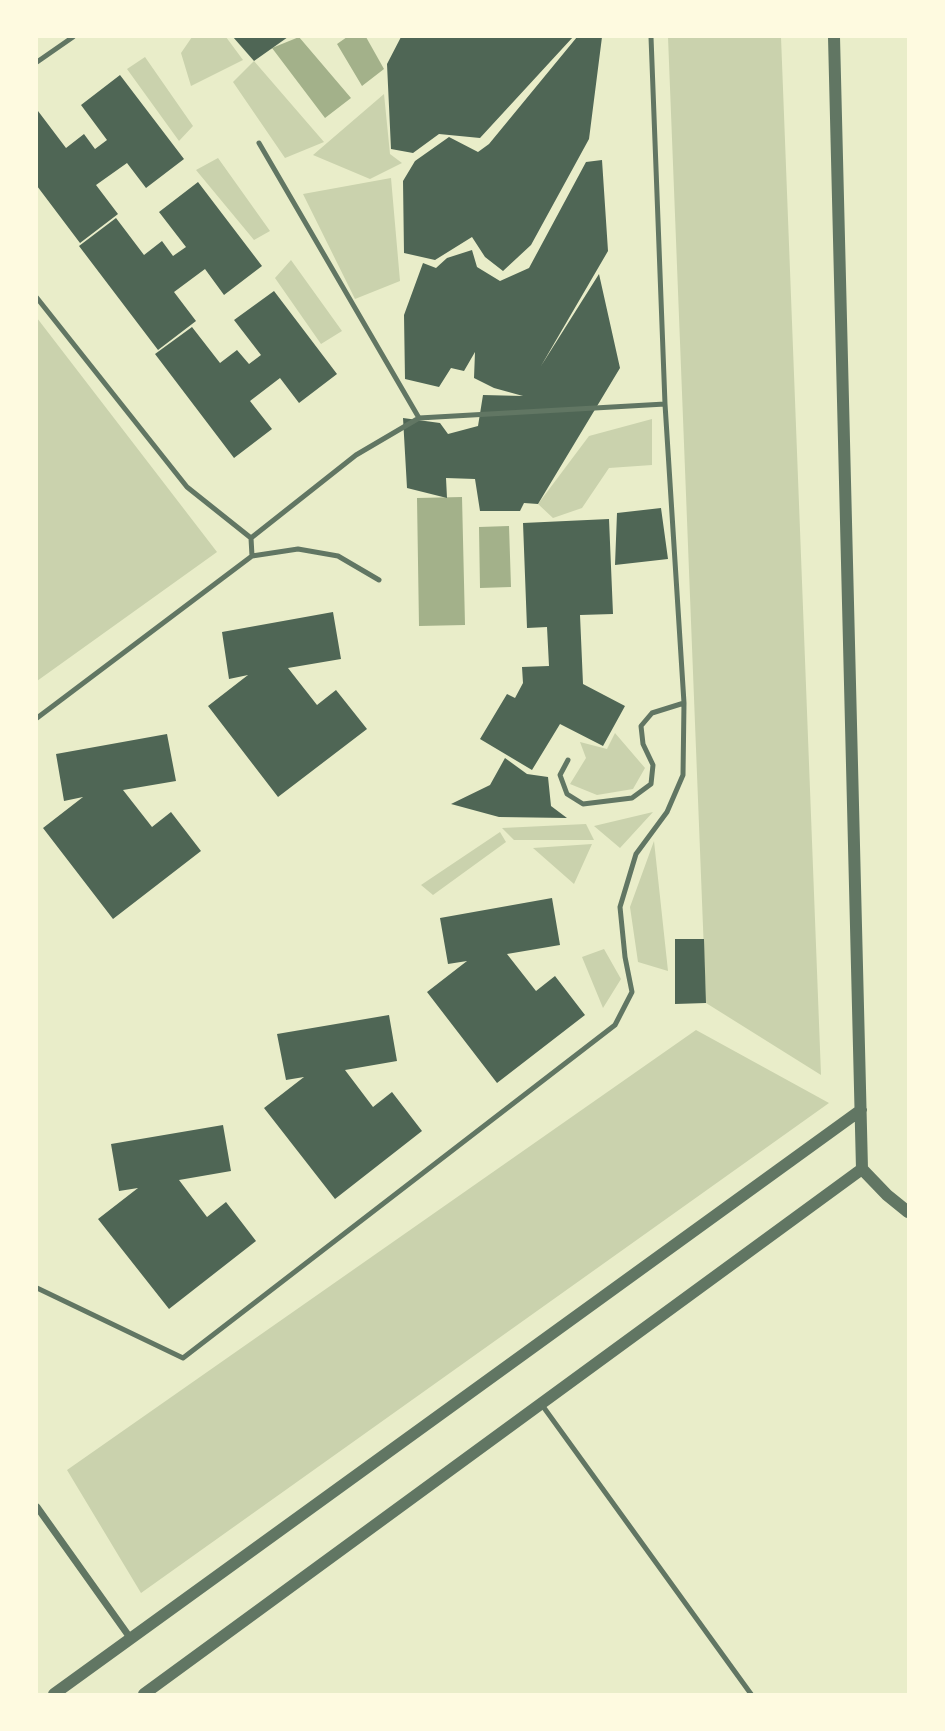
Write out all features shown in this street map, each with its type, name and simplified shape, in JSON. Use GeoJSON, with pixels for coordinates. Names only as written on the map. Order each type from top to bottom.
{"type":"FeatureCollection","features":[{"type":"Feature","properties":{"kind":"street"},"geometry":{"type":"LineString","coordinates":[[834,37],[862,1169],[908,1213]]}},
{"type":"Feature","properties":{"kind":"street"},"geometry":{"type":"LineString","coordinates":[[54,1694],[861,1110]]}},
{"type":"Feature","properties":{"kind":"street"},"geometry":{"type":"LineString","coordinates":[[144,1694],[862,1169]]}},
{"type":"Feature","properties":{"kind":"street"},"geometry":{"type":"LineString","coordinates":[[37,1507],[131,1639]]}},
{"type":"Feature","properties":{"kind":"lane"},"geometry":{"type":"LineString","coordinates":[[37,62],[74,37]]}},
{"type":"Feature","properties":{"kind":"lane"},"geometry":{"type":"LineString","coordinates":[[37,1288],[183,1359],[615,1025],[632,992],[620,907],[636,854],[667,811],[683,775],[684,703],[665,404],[651,37]]}},
{"type":"Feature","properties":{"kind":"lane"},"geometry":{"type":"LineString","coordinates":[[259,143],[419,418]]}},
{"type":"Feature","properties":{"kind":"lane"},"geometry":{"type":"LineString","coordinates":[[37,298],[187,487],[251,538],[252,556]]}},
{"type":"Feature","properties":{"kind":"lane"},"geometry":{"type":"LineString","coordinates":[[251,538],[356,455],[419,418],[665,404]]}},
{"type":"Feature","properties":{"kind":"lane"},"geometry":{"type":"LineString","coordinates":[[37,718],[252,556],[298,549],[338,556],[379,580]]}},
{"type":"Feature","properties":{"kind":"lane"},"geometry":{"type":"LineString","coordinates":[[568,760],[560,775],[568,794],[583,804],[632,798],[651,784],[653,765],[643,744],[641,726],[652,713],[684,703]]}},
{"type":"Feature","properties":{"kind":"lane"},"geometry":{"type":"LineString","coordinates":[[541,1405],[751,1694]]}},
{"type":"Feature","properties":{"kind":"shaded area"},"geometry":{"type":"Polygon","coordinates":[[[192,37],[226,37],[243,60],[191,86],[181,53],[192,37]]]}},
{"type":"Feature","properties":{"kind":"shaded area"},"geometry":{"type":"Polygon","coordinates":[[[299,37],[351,98],[325,118],[272,48],[299,37]]]}},
{"type":"Feature","properties":{"kind":"shaded area"},"geometry":{"type":"Polygon","coordinates":[[[347,37],[366,37],[384,69],[362,86],[337,44],[347,37]]]}},
{"type":"Feature","properties":{"kind":"shaded area"},"geometry":{"type":"Polygon","coordinates":[[[668,37],[781,37],[821,1075],[706,1003],[668,37]]]}},
{"type":"Feature","properties":{"kind":"shaded area"},"geometry":{"type":"Polygon","coordinates":[[[145,57],[193,126],[179,141],[127,69],[145,57]]]}},
{"type":"Feature","properties":{"kind":"shaded area"},"geometry":{"type":"Polygon","coordinates":[[[254,61],[324,142],[285,158],[233,82],[254,61]]]}},
{"type":"Feature","properties":{"kind":"shaded area"},"geometry":{"type":"Polygon","coordinates":[[[384,94],[390,154],[402,163],[370,179],[313,155],[384,94]]]}},
{"type":"Feature","properties":{"kind":"shaded area"},"geometry":{"type":"Polygon","coordinates":[[[218,158],[270,231],[254,240],[196,170],[218,158]]]}},
{"type":"Feature","properties":{"kind":"shaded area"},"geometry":{"type":"Polygon","coordinates":[[[391,178],[400,281],[355,299],[303,194],[391,178]]]}},
{"type":"Feature","properties":{"kind":"shaded area"},"geometry":{"type":"Polygon","coordinates":[[[291,260],[342,331],[321,344],[275,278],[291,260]]]}},
{"type":"Feature","properties":{"kind":"shaded area"},"geometry":{"type":"Polygon","coordinates":[[[37,318],[217,552],[37,681],[37,318]]]}},
{"type":"Feature","properties":{"kind":"shaded area"},"geometry":{"type":"Polygon","coordinates":[[[652,419],[652,465],[609,468],[582,508],[553,518],[538,504],[589,436],[652,419]]]}},
{"type":"Feature","properties":{"kind":"shaded area"},"geometry":{"type":"Polygon","coordinates":[[[462,497],[465,625],[419,626],[417,498],[462,497]]]}},
{"type":"Feature","properties":{"kind":"shaded area"},"geometry":{"type":"Polygon","coordinates":[[[509,526],[511,587],[480,588],[479,527],[509,526]]]}},
{"type":"Feature","properties":{"kind":"shaded area"},"geometry":{"type":"Polygon","coordinates":[[[615,733],[645,768],[633,789],[597,795],[570,784],[586,758],[580,742],[607,749],[615,733]]]}},
{"type":"Feature","properties":{"kind":"shaded area"},"geometry":{"type":"Polygon","coordinates":[[[653,812],[620,848],[594,826],[653,812]]]}},
{"type":"Feature","properties":{"kind":"shaded area"},"geometry":{"type":"Polygon","coordinates":[[[586,824],[594,840],[514,840],[502,828],[586,824]]]}},
{"type":"Feature","properties":{"kind":"shaded area"},"geometry":{"type":"Polygon","coordinates":[[[500,832],[506,842],[433,895],[421,885],[500,832]]]}},
{"type":"Feature","properties":{"kind":"shaded area"},"geometry":{"type":"Polygon","coordinates":[[[654,841],[668,971],[638,962],[630,907],[654,841]]]}},
{"type":"Feature","properties":{"kind":"shaded area"},"geometry":{"type":"Polygon","coordinates":[[[592,844],[574,884],[533,848],[592,844]]]}},
{"type":"Feature","properties":{"kind":"shaded area"},"geometry":{"type":"Polygon","coordinates":[[[604,949],[621,979],[603,1008],[582,957],[604,949]]]}},
{"type":"Feature","properties":{"kind":"shaded area"},"geometry":{"type":"Polygon","coordinates":[[[696,1030],[829,1103],[141,1593],[67,1470],[696,1030]]]}},
{"type":"Feature","properties":{"kind":"building"},"geometry":{"type":"Polygon","coordinates":[[[233,37],[288,37],[254,61],[233,37]]]}},
{"type":"Feature","properties":{"kind":"building"},"geometry":{"type":"Polygon","coordinates":[[[401,37],[573,37],[480,138],[439,134],[413,153],[391,149],[387,64],[401,37]]]}},
{"type":"Feature","properties":{"kind":"building"},"geometry":{"type":"Polygon","coordinates":[[[577,37],[602,37],[589,139],[531,245],[503,271],[485,257],[472,237],[435,260],[404,253],[403,181],[415,161],[449,137],[478,152],[489,144],[577,37]]]}},
{"type":"Feature","properties":{"kind":"building"},"geometry":{"type":"Polygon","coordinates":[[[120,75],[184,159],[146,188],[127,163],[96,185],[118,214],[80,243],[37,186],[37,112],[66,148],[84,134],[95,149],[107,140],[81,105],[120,75]]]}},
{"type":"Feature","properties":{"kind":"building"},"geometry":{"type":"Polygon","coordinates":[[[602,160],[608,251],[541,366],[599,274],[620,368],[538,504],[524,503],[520,511],[480,511],[475,479],[446,478],[447,498],[407,488],[403,418],[440,423],[448,434],[478,426],[483,395],[523,396],[494,388],[474,378],[475,352],[464,371],[451,368],[439,387],[405,379],[404,315],[423,263],[436,268],[447,258],[472,250],[477,267],[500,281],[529,268],[586,162],[602,160]]]}},
{"type":"Feature","properties":{"kind":"building"},"geometry":{"type":"Polygon","coordinates":[[[198,182],[262,266],[224,295],[205,269],[174,292],[196,321],[158,350],[79,246],[116,218],[144,255],[162,241],[173,256],[186,247],[159,212],[198,182]]]}},
{"type":"Feature","properties":{"kind":"building"},"geometry":{"type":"Polygon","coordinates":[[[274,291],[337,374],[299,403],[280,378],[250,401],[272,429],[234,458],[155,354],[192,327],[220,363],[237,350],[249,364],[261,355],[234,320],[274,291]]]}},
{"type":"Feature","properties":{"kind":"building"},"geometry":{"type":"Polygon","coordinates":[[[661,508],[668,559],[615,565],[617,513],[661,508]]]}},
{"type":"Feature","properties":{"kind":"building"},"geometry":{"type":"Polygon","coordinates":[[[609,519],[613,614],[580,615],[583,684],[625,706],[603,746],[560,724],[532,770],[480,739],[507,694],[515,698],[523,683],[522,667],[549,666],[547,627],[527,628],[523,523],[609,519]]]}},
{"type":"Feature","properties":{"kind":"building"},"geometry":{"type":"Polygon","coordinates":[[[333,612],[341,659],[288,668],[317,705],[336,690],[367,729],[278,797],[208,706],[248,675],[229,679],[222,632],[333,612]]]}},
{"type":"Feature","properties":{"kind":"building"},"geometry":{"type":"Polygon","coordinates":[[[167,734],[176,781],[123,790],[152,827],[171,812],[201,851],[113,919],[43,828],[83,797],[64,801],[56,754],[167,734]]]}},
{"type":"Feature","properties":{"kind":"building"},"geometry":{"type":"Polygon","coordinates":[[[505,758],[527,774],[548,777],[551,806],[567,818],[499,817],[451,804],[490,785],[505,758]]]}},
{"type":"Feature","properties":{"kind":"building"},"geometry":{"type":"Polygon","coordinates":[[[552,898],[560,945],[507,954],[536,991],[555,976],[585,1015],[497,1083],[427,992],[467,961],[448,964],[440,918],[552,898]]]}},
{"type":"Feature","properties":{"kind":"building"},"geometry":{"type":"Polygon","coordinates":[[[675,939],[704,939],[706,1003],[675,1004],[675,939]]]}},
{"type":"Feature","properties":{"kind":"building"},"geometry":{"type":"Polygon","coordinates":[[[389,1015],[397,1061],[345,1070],[373,1107],[392,1092],[422,1131],[335,1199],[264,1108],[304,1077],[286,1080],[277,1034],[389,1015]]]}},
{"type":"Feature","properties":{"kind":"building"},"geometry":{"type":"Polygon","coordinates":[[[223,1125],[231,1171],[179,1180],[207,1217],[226,1202],[256,1241],[169,1309],[98,1219],[138,1188],[119,1191],[111,1144],[223,1125]]]}}]}
